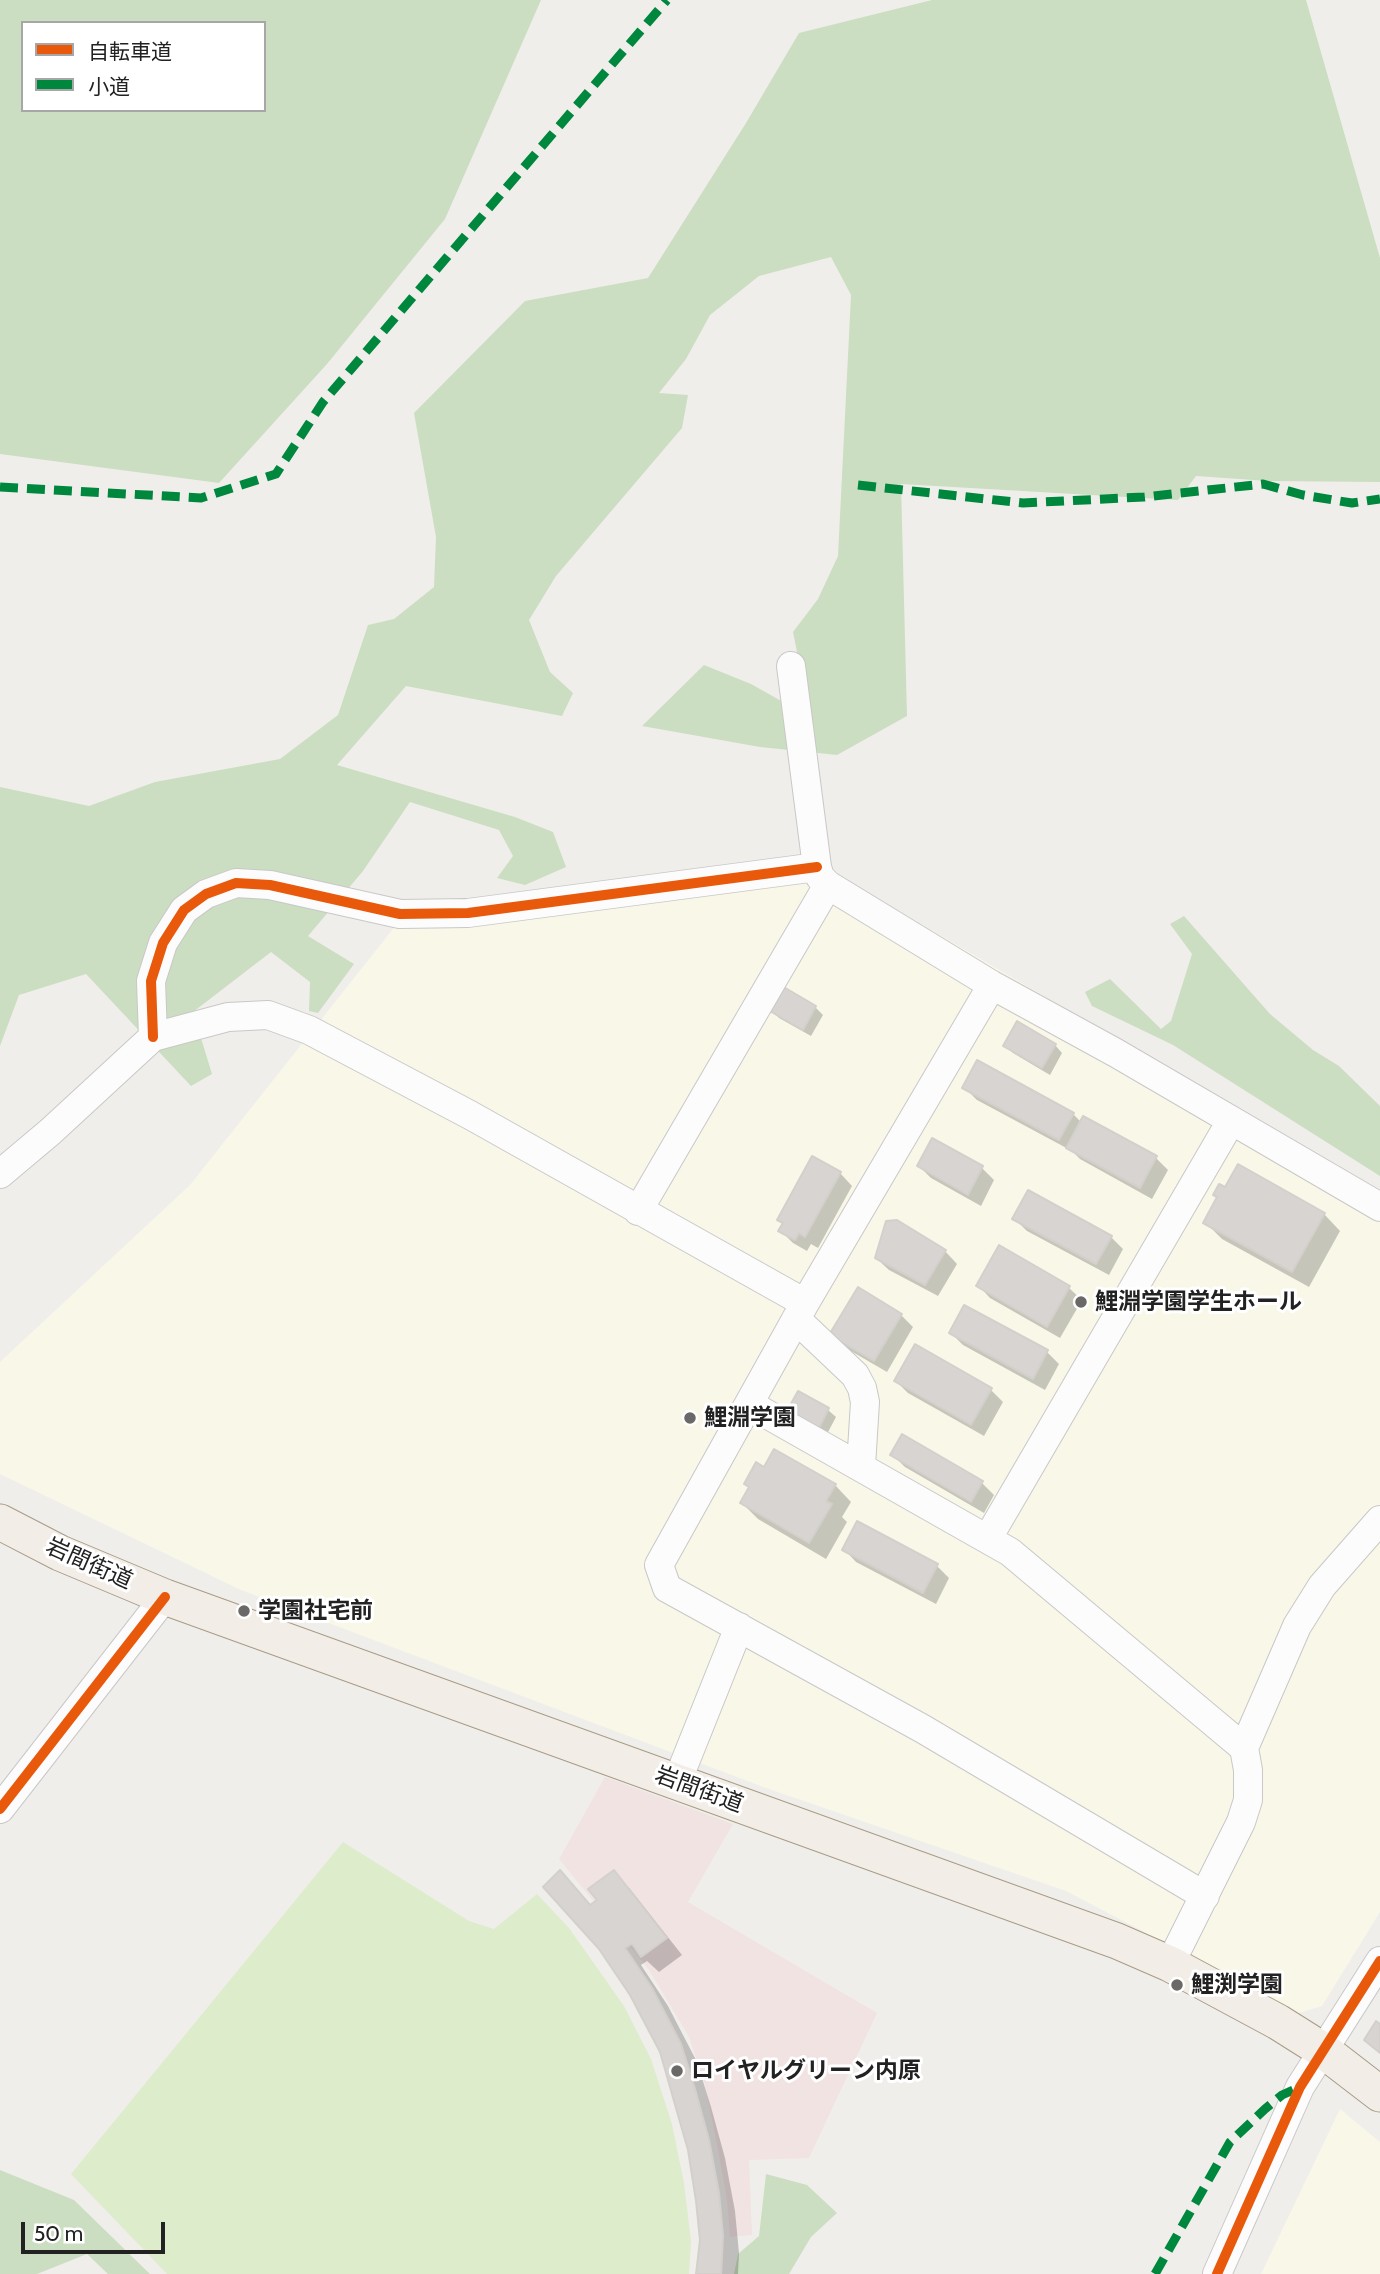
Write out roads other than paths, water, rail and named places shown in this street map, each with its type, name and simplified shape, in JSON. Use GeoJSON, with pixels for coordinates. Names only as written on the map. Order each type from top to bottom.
{"type":"FeatureCollection","features":[{"type":"Feature","properties":{"kind":"main road","name":"岩間街道"},"geometry":{"type":"LineString","coordinates":[[0,1521],[72,1558],[165,1597],[1063,1921],[1170,1964],[1278,2022],[1380,2094]]}},
{"type":"Feature","properties":{"kind":"street"},"geometry":{"type":"LineString","coordinates":[[638,1211],[823,876],[791,666]]}},
{"type":"Feature","properties":{"kind":"street"},"geometry":{"type":"LineString","coordinates":[[153,1037],[151,981],[163,943],[184,910],[206,894],[236,883],[270,885],[400,914],[468,914],[823,876],[992,985],[1116,1053],[1380,1207]]}},
{"type":"Feature","properties":{"kind":"street"},"geometry":{"type":"LineString","coordinates":[[992,985],[801,1311],[659,1565],[667,1588],[923,1729],[1205,1896]]}},
{"type":"Feature","properties":{"kind":"street"},"geometry":{"type":"LineString","coordinates":[[0,1174],[153,1037],[228,1017],[268,1015],[309,1030],[470,1115],[638,1211],[801,1311],[855,1375],[862,1388],[865,1402],[861,1466]]}},
{"type":"Feature","properties":{"kind":"street"},"geometry":{"type":"LineString","coordinates":[[988,1538],[1231,1121]]}},
{"type":"Feature","properties":{"kind":"street"},"geometry":{"type":"LineString","coordinates":[[749,1404],[988,1538],[1028,1565],[1244,1748]]}},
{"type":"Feature","properties":{"kind":"street"},"geometry":{"type":"LineString","coordinates":[[1170,1964],[1241,1822],[1248,1800],[1248,1770],[1244,1748],[1297,1626],[1322,1586],[1380,1520]]}},
{"type":"Feature","properties":{"kind":"street"},"geometry":{"type":"LineString","coordinates":[[0,1809],[165,1597]]}},
{"type":"Feature","properties":{"kind":"street"},"geometry":{"type":"LineString","coordinates":[[677,1782],[739,1627]]}},
{"type":"Feature","properties":{"kind":"street"},"geometry":{"type":"LineString","coordinates":[[1217,2274],[1300,2087],[1380,1961]]}},
{"type":"Feature","properties":{"kind":"place","name":"鯉淵学園学生ホール"},"geometry":{"type":"Point","coordinates":[1081,1302]}},
{"type":"Feature","properties":{"kind":"place","name":"鯉淵学園"},"geometry":{"type":"Point","coordinates":[690,1418]}},
{"type":"Feature","properties":{"kind":"place","name":"学園社宅前"},"geometry":{"type":"Point","coordinates":[244,1611]}},
{"type":"Feature","properties":{"kind":"place","name":"鯉渕学園"},"geometry":{"type":"Point","coordinates":[1177,1985]}},
{"type":"Feature","properties":{"kind":"place","name":"ロイヤルグリーン内原"},"geometry":{"type":"Point","coordinates":[677,2071]}}]}
